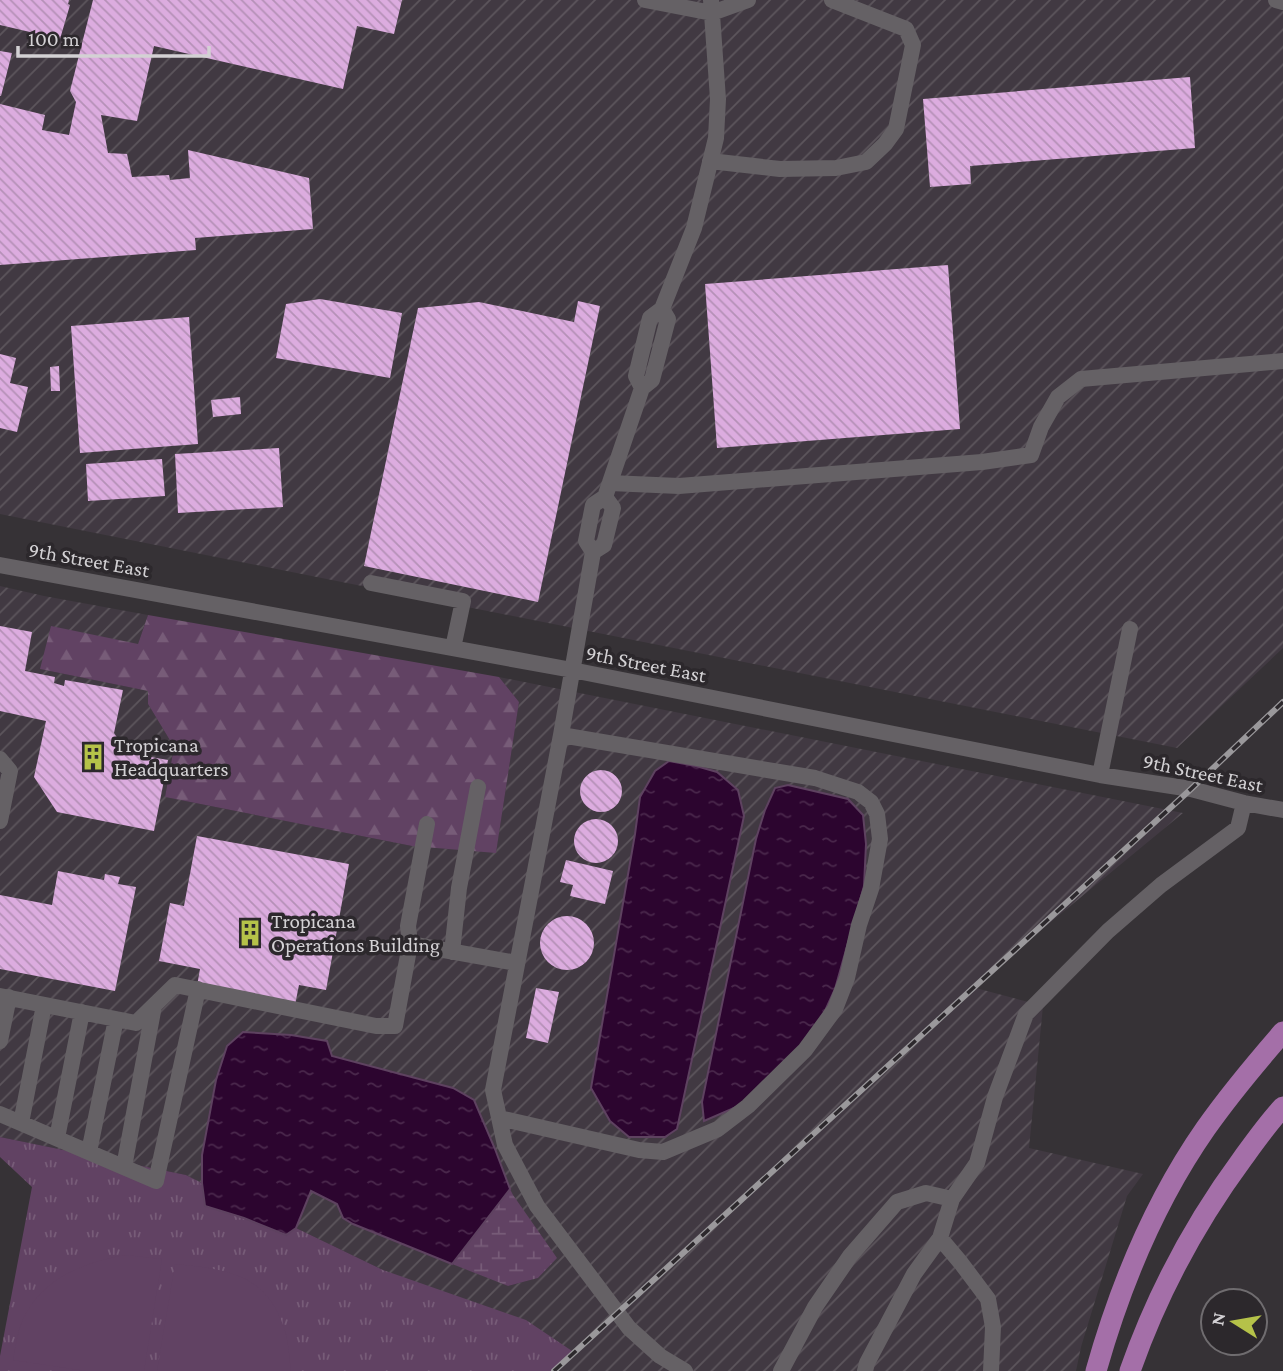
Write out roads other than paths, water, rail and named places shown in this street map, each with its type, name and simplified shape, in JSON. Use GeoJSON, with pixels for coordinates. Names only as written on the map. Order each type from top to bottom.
{"type":"FeatureCollection","features":[{"type":"Feature","properties":{"kind":"main road"},"geometry":{"type":"LineString","coordinates":[[1096,1371],[1135,1260],[1181,1168],[1233,1091],[1283,1032]]}},
{"type":"Feature","properties":{"kind":"main road"},"geometry":{"type":"LineString","coordinates":[[1130,1371],[1163,1290],[1196,1229],[1220,1190],[1283,1107]]}},
{"type":"Feature","properties":{"kind":"street"},"geometry":{"type":"LineString","coordinates":[[645,0],[711,6],[748,0]]}},
{"type":"Feature","properties":{"kind":"street"},"geometry":{"type":"LineString","coordinates":[[710,161],[780,169],[836,168],[866,162],[885,144],[896,128],[914,45],[906,29],[832,0]]}},
{"type":"Feature","properties":{"kind":"street"},"geometry":{"type":"LineString","coordinates":[[1276,0],[1283,2]]}},
{"type":"Feature","properties":{"kind":"street"},"geometry":{"type":"LineString","coordinates":[[685,1371],[660,1356],[629,1328],[537,1206],[505,1145],[493,1090],[593,552],[586,541],[593,505],[608,490],[642,388],[636,376],[650,318],[662,309],[694,228],[716,138],[718,99],[711,6]]}},
{"type":"Feature","properties":{"kind":"street"},"geometry":{"type":"LineString","coordinates":[[608,490],[982,462],[1031,455],[1041,427],[1058,397],[1081,379],[1283,361]]}},
{"type":"Feature","properties":{"kind":"street","name":"9th Street East"},"geometry":{"type":"LineString","coordinates":[[0,565],[572,670],[1100,775],[1191,789],[1283,810]]}},
{"type":"Feature","properties":{"kind":"street"},"geometry":{"type":"LineString","coordinates":[[371,583],[463,601],[453,648]]}},
{"type":"Feature","properties":{"kind":"street"},"geometry":{"type":"LineString","coordinates":[[1100,775],[1130,629]]}},
{"type":"Feature","properties":{"kind":"street"},"geometry":{"type":"LineString","coordinates":[[499,1118],[639,1150],[663,1152],[718,1129],[748,1106],[805,1050],[835,1009],[847,978],[859,925],[872,889],[880,839],[877,814],[871,802],[858,792],[815,778],[561,735]]}},
{"type":"Feature","properties":{"kind":"street"},"geometry":{"type":"LineString","coordinates":[[0,759],[10,771],[0,821]]}},
{"type":"Feature","properties":{"kind":"street"},"geometry":{"type":"LineString","coordinates":[[452,951],[459,888],[478,787]]}},
{"type":"Feature","properties":{"kind":"street"},"geometry":{"type":"LineString","coordinates":[[864,1371],[914,1274],[940,1238],[952,1199],[977,1163],[995,1097],[1026,1014],[1143,900],[1238,828],[1244,803]]}},
{"type":"Feature","properties":{"kind":"street"},"geometry":{"type":"LineString","coordinates":[[0,1041],[4,996],[136,1023],[175,985],[376,1026],[396,1026],[410,944],[408,926],[428,824]]}},
{"type":"Feature","properties":{"kind":"street"},"geometry":{"type":"LineString","coordinates":[[410,944],[517,963]]}},
{"type":"Feature","properties":{"kind":"street"},"geometry":{"type":"LineString","coordinates":[[0,1114],[156,1181],[198,989]]}},
{"type":"Feature","properties":{"kind":"street"},"geometry":{"type":"LineString","coordinates":[[21,1123],[44,1004]]}},
{"type":"Feature","properties":{"kind":"street"},"geometry":{"type":"LineString","coordinates":[[124,1167],[154,1006]]}},
{"type":"Feature","properties":{"kind":"street"},"geometry":{"type":"LineString","coordinates":[[57,1138],[82,1012]]}},
{"type":"Feature","properties":{"kind":"street"},"geometry":{"type":"LineString","coordinates":[[89,1152],[117,1019]]}},
{"type":"Feature","properties":{"kind":"street"},"geometry":{"type":"LineString","coordinates":[[781,1371],[815,1307],[850,1256],[897,1202],[926,1193],[952,1199]]}},
{"type":"Feature","properties":{"kind":"street"},"geometry":{"type":"LineString","coordinates":[[940,1238],[988,1299],[993,1327],[990,1371]]}},
{"type":"Feature","properties":{"kind":"water"},"geometry":{"type":"Polygon","coordinates":[[[669,761],[717,772],[738,790],[744,816],[677,1129],[665,1137],[629,1137],[610,1121],[591,1088],[640,797],[655,771],[669,761]]]}},
{"type":"Feature","properties":{"kind":"water"},"geometry":{"type":"Polygon","coordinates":[[[788,785],[848,799],[863,815],[866,844],[864,886],[835,989],[813,1037],[748,1102],[704,1121],[702,1102],[756,839],[775,788],[788,785]]]}},
{"type":"Feature","properties":{"kind":"water"},"geometry":{"type":"Polygon","coordinates":[[[243,1032],[291,1035],[327,1041],[332,1056],[453,1088],[474,1100],[510,1189],[452,1264],[353,1224],[343,1218],[337,1204],[311,1191],[296,1228],[286,1235],[205,1206],[202,1155],[216,1080],[227,1046],[243,1032]]]}},
{"type":"Feature","properties":{"kind":"railway"},"geometry":{"type":"LineString","coordinates":[[554,1371],[1283,702]]}},
{"type":"Feature","properties":{"kind":"place","name":"Tropicana Headquarters"},"geometry":{"type":"Point","coordinates":[93,757]}},
{"type":"Feature","properties":{"kind":"place","name":"Tropicana Operations Building"},"geometry":{"type":"Point","coordinates":[250,933]}}]}
